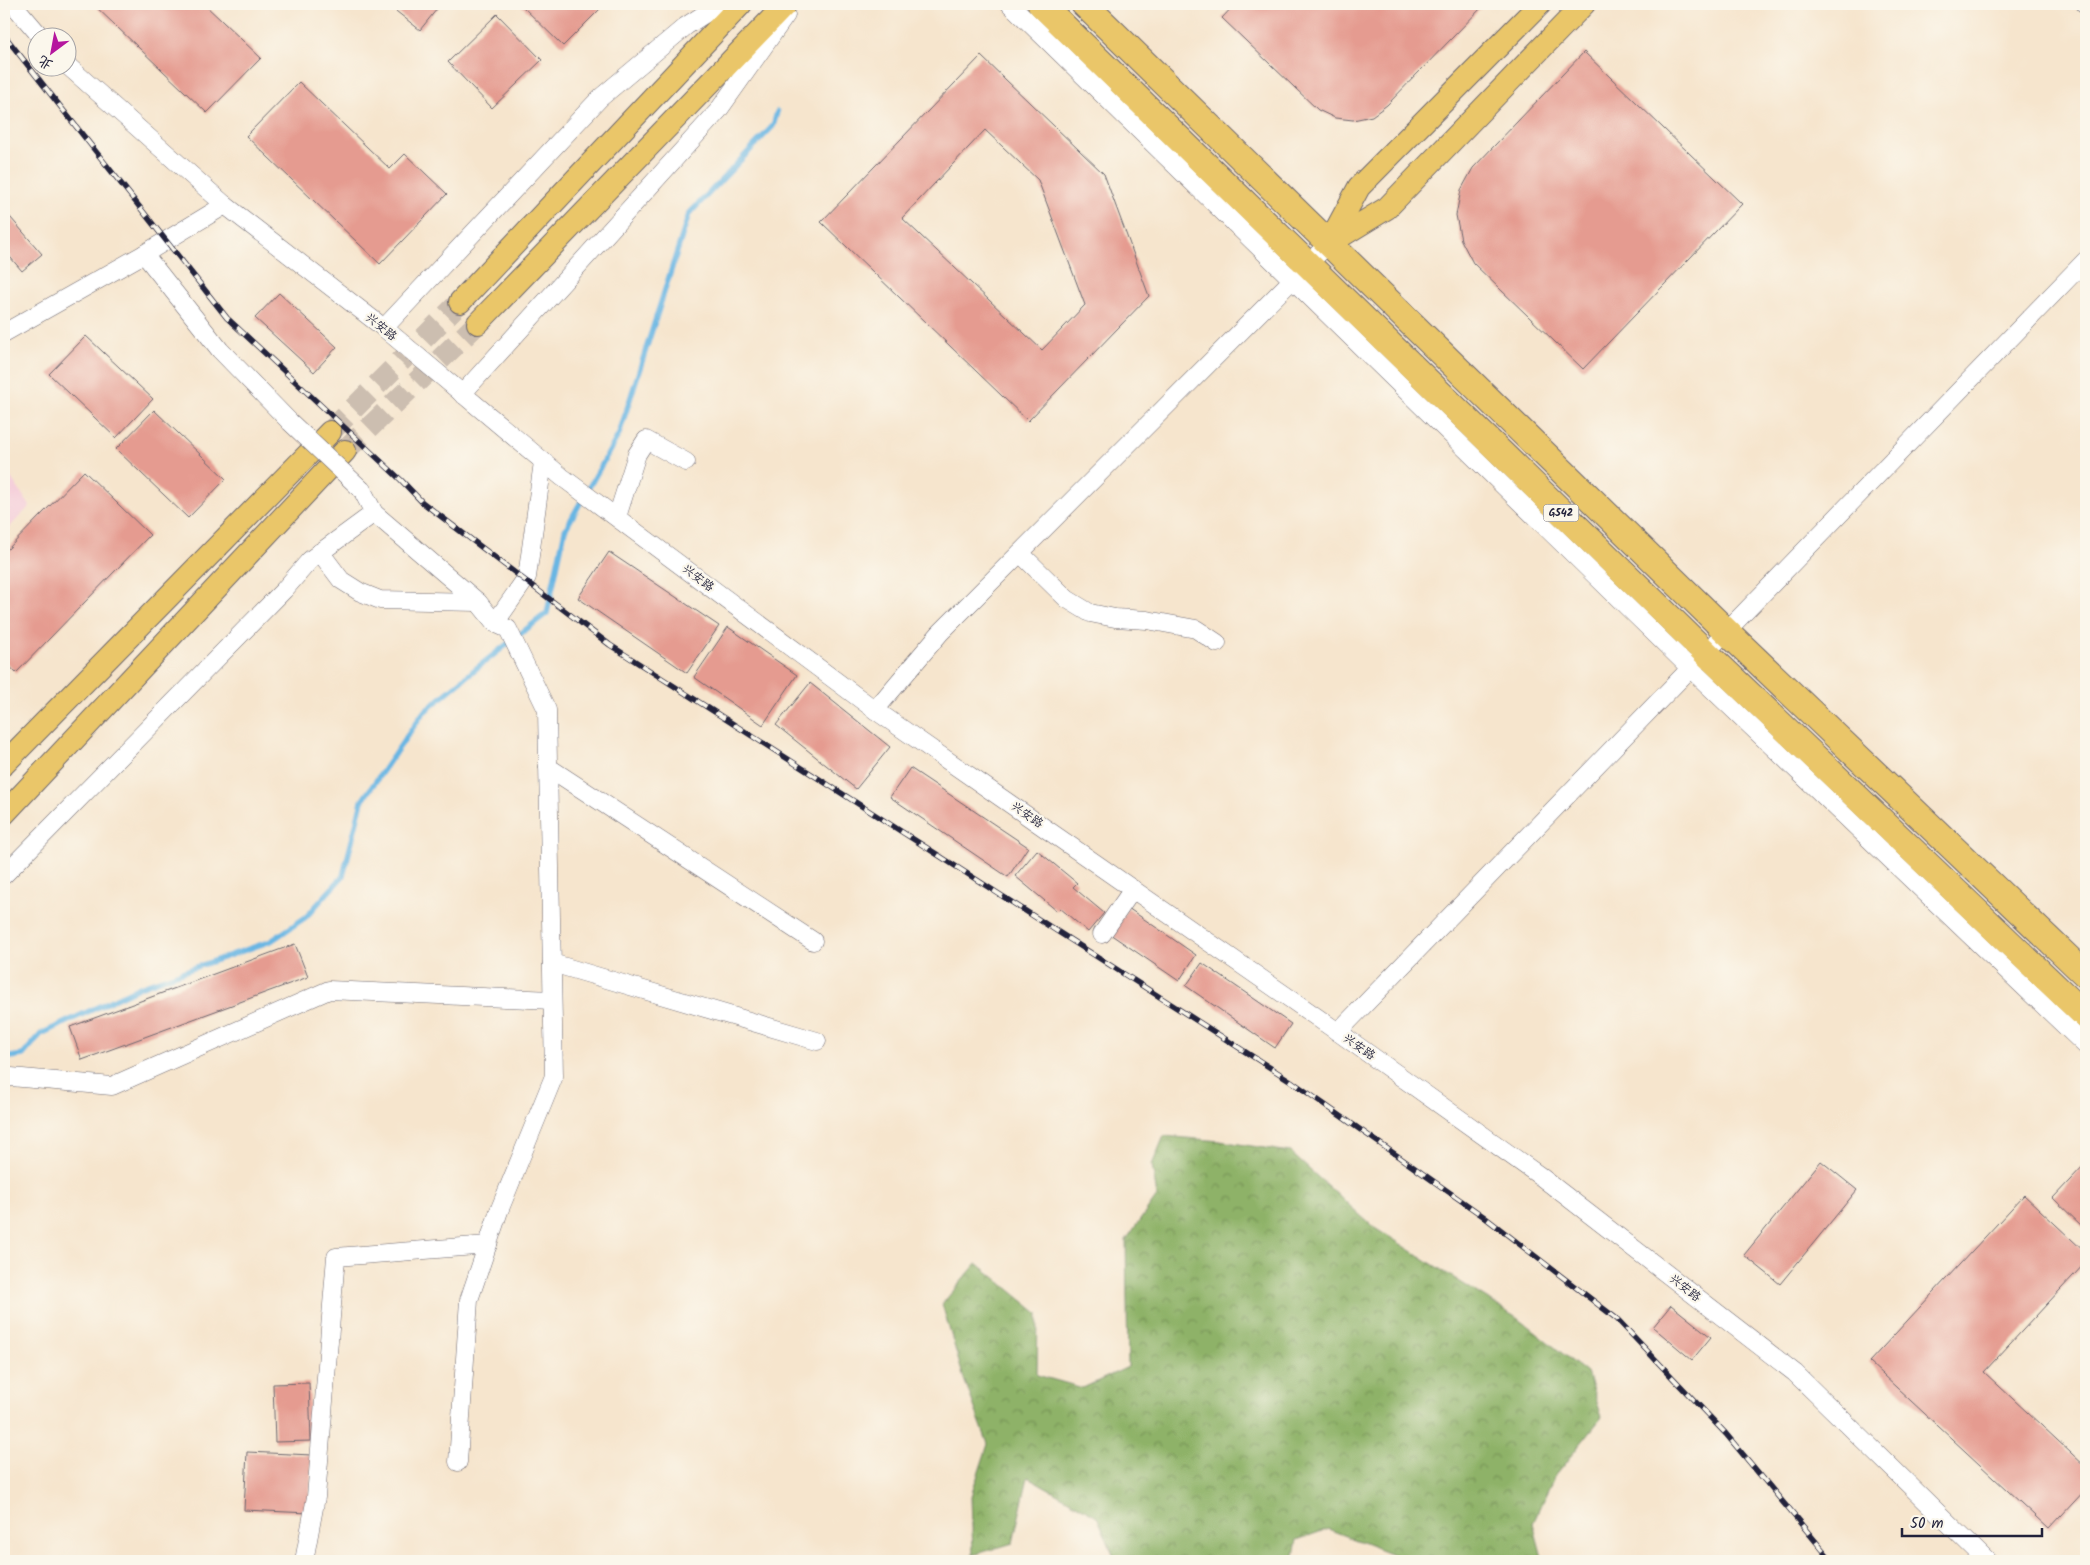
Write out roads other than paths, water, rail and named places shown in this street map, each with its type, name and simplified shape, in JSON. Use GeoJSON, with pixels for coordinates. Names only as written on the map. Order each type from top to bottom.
{"type":"FeatureCollection","features":[{"type":"Feature","properties":{"kind":"highway","name":"G542"},"geometry":{"type":"LineString","coordinates":[[1041,4],[1299,273],[1698,661],[2086,1016]]}},
{"type":"Feature","properties":{"kind":"highway","name":"G542"},"geometry":{"type":"LineString","coordinates":[[1084,4],[1727,632],[2086,975]]}},
{"type":"Feature","properties":{"kind":"main road"},"geometry":{"type":"LineString","coordinates":[[460,302],[741,4]]}},
{"type":"Feature","properties":{"kind":"main road"},"geometry":{"type":"LineString","coordinates":[[478,323],[786,4]]}},
{"type":"Feature","properties":{"kind":"main road"},"geometry":{"type":"LineString","coordinates":[[1328,244],[1360,187],[1540,4]]}},
{"type":"Feature","properties":{"kind":"main road"},"geometry":{"type":"LineString","coordinates":[[1328,244],[1387,208],[1584,4]]}},
{"type":"Feature","properties":{"kind":"main road"},"geometry":{"type":"LineString","coordinates":[[4,764],[330,432]]}},
{"type":"Feature","properties":{"kind":"main road"},"geometry":{"type":"LineString","coordinates":[[4,814],[345,451]]}},
{"type":"Feature","properties":{"kind":"street"},"geometry":{"type":"LineString","coordinates":[[13,4],[33,28]]}},
{"type":"Feature","properties":{"kind":"street"},"geometry":{"type":"LineString","coordinates":[[384,328],[600,98],[686,26],[720,4]]}},
{"type":"Feature","properties":{"kind":"street"},"geometry":{"type":"LineString","coordinates":[[462,394],[718,111],[794,4]]}},
{"type":"Feature","properties":{"kind":"street"},"geometry":{"type":"LineString","coordinates":[[1010,4],[1299,273]]}},
{"type":"Feature","properties":{"kind":"street","name":"兴安路"},"geometry":{"type":"LineString","coordinates":[[78,75],[225,205],[384,328],[562,478],[875,710],[1338,1032],[1540,1176],[1795,1373],[1986,1561]]}},
{"type":"Feature","properties":{"kind":"street"},"geometry":{"type":"LineString","coordinates":[[4,333],[144,254],[225,205]]}},
{"type":"Feature","properties":{"kind":"street"},"geometry":{"type":"LineString","coordinates":[[875,710],[940,634],[1328,244]]}},
{"type":"Feature","properties":{"kind":"street"},"geometry":{"type":"LineString","coordinates":[[144,254],[220,350],[290,422],[362,490],[374,513],[478,602],[501,626],[517,649],[547,710],[554,1076],[528,1138],[469,1300],[458,1462]]}},
{"type":"Feature","properties":{"kind":"street"},"geometry":{"type":"LineString","coordinates":[[1338,1032],[2086,260]]}},
{"type":"Feature","properties":{"kind":"street"},"geometry":{"type":"LineString","coordinates":[[612,514],[637,454],[646,440],[686,462]]}},
{"type":"Feature","properties":{"kind":"street"},"geometry":{"type":"LineString","coordinates":[[501,626],[527,577],[543,462]]}},
{"type":"Feature","properties":{"kind":"street"},"geometry":{"type":"LineString","coordinates":[[4,875],[284,590],[310,560],[374,513]]}},
{"type":"Feature","properties":{"kind":"street"},"geometry":{"type":"LineString","coordinates":[[320,552],[341,580],[360,592],[380,600],[478,602]]}},
{"type":"Feature","properties":{"kind":"street"},"geometry":{"type":"LineString","coordinates":[[1020,553],[1067,599],[1090,613],[1115,618],[1147,620],[1196,629],[1217,643]]}},
{"type":"Feature","properties":{"kind":"street"},"geometry":{"type":"LineString","coordinates":[[1698,661],[2086,1046]]}},
{"type":"Feature","properties":{"kind":"street"},"geometry":{"type":"LineString","coordinates":[[548,767],[813,941]]}},
{"type":"Feature","properties":{"kind":"street"},"geometry":{"type":"LineString","coordinates":[[1102,934],[1133,889]]}},
{"type":"Feature","properties":{"kind":"street"},"geometry":{"type":"LineString","coordinates":[[552,963],[817,1041]]}},
{"type":"Feature","properties":{"kind":"street"},"geometry":{"type":"LineString","coordinates":[[4,1079],[11,1077],[112,1086],[329,990],[552,1000]]}},
{"type":"Feature","properties":{"kind":"street"},"geometry":{"type":"LineString","coordinates":[[304,1561],[316,1497],[336,1257],[488,1245]]}},
{"type":"Feature","properties":{"kind":"waterway"},"geometry":{"type":"LineString","coordinates":[[4,1058],[23,1055],[41,1034],[142,986],[271,941],[306,917],[343,876],[362,801],[423,713],[547,613],[565,530],[619,434],[689,214],[773,126],[777,112]]}},
{"type":"Feature","properties":{"kind":"tunnel"},"geometry":{"type":"LineString","coordinates":[[330,432],[460,302]]}},
{"type":"Feature","properties":{"kind":"tunnel"},"geometry":{"type":"LineString","coordinates":[[345,451],[478,323]]}},
{"type":"Feature","properties":{"kind":"railway"},"geometry":{"type":"LineString","coordinates":[[4,35],[227,318],[401,480],[422,502],[610,645],[1291,1081],[1483,1216],[1617,1319],[1726,1434],[1832,1561]]}}]}
